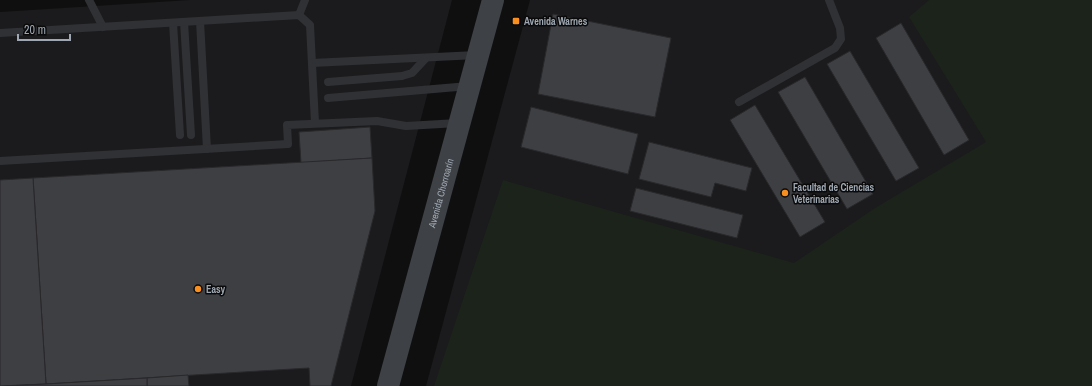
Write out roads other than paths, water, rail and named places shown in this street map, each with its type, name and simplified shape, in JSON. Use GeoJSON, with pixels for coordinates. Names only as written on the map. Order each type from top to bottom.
{"type":"FeatureCollection","features":[{"type":"Feature","properties":{"kind":"main road","name":"Avenida Chorroarín"},"geometry":{"type":"LineString","coordinates":[[388,386],[493,0]]}},
{"type":"Feature","properties":{"kind":"lane"},"geometry":{"type":"LineString","coordinates":[[89,0],[104,27]]}},
{"type":"Feature","properties":{"kind":"lane"},"geometry":{"type":"LineString","coordinates":[[299,15],[306,0]]}},
{"type":"Feature","properties":{"kind":"lane"},"geometry":{"type":"LineString","coordinates":[[739,102],[835,48],[841,39],[840,28],[828,0]]}},
{"type":"Feature","properties":{"kind":"lane"},"geometry":{"type":"LineString","coordinates":[[0,33],[299,15],[310,25],[315,123]]}},
{"type":"Feature","properties":{"kind":"lane"},"geometry":{"type":"LineString","coordinates":[[200,21],[207,149]]}},
{"type":"Feature","properties":{"kind":"lane"},"geometry":{"type":"LineString","coordinates":[[184,22],[191,135]]}},
{"type":"Feature","properties":{"kind":"lane"},"geometry":{"type":"LineString","coordinates":[[173,23],[180,135]]}},
{"type":"Feature","properties":{"kind":"lane"},"geometry":{"type":"LineString","coordinates":[[312,63],[478,55]]}},
{"type":"Feature","properties":{"kind":"lane"},"geometry":{"type":"LineString","coordinates":[[328,82],[402,76],[412,73],[426,58]]}},
{"type":"Feature","properties":{"kind":"lane"},"geometry":{"type":"LineString","coordinates":[[328,98],[470,86]]}},
{"type":"Feature","properties":{"kind":"lane"},"geometry":{"type":"LineString","coordinates":[[0,161],[288,144],[287,124],[377,121],[406,126],[460,123]]}},
{"type":"Feature","properties":{"kind":"place","name":"Avenida Warnes"},"geometry":{"type":"Point","coordinates":[516,21]}},
{"type":"Feature","properties":{"kind":"place","name":"Facultad de Ciencias Veterinarias"},"geometry":{"type":"Point","coordinates":[785,193]}},
{"type":"Feature","properties":{"kind":"place","name":"Easy"},"geometry":{"type":"Point","coordinates":[198,289]}}]}
